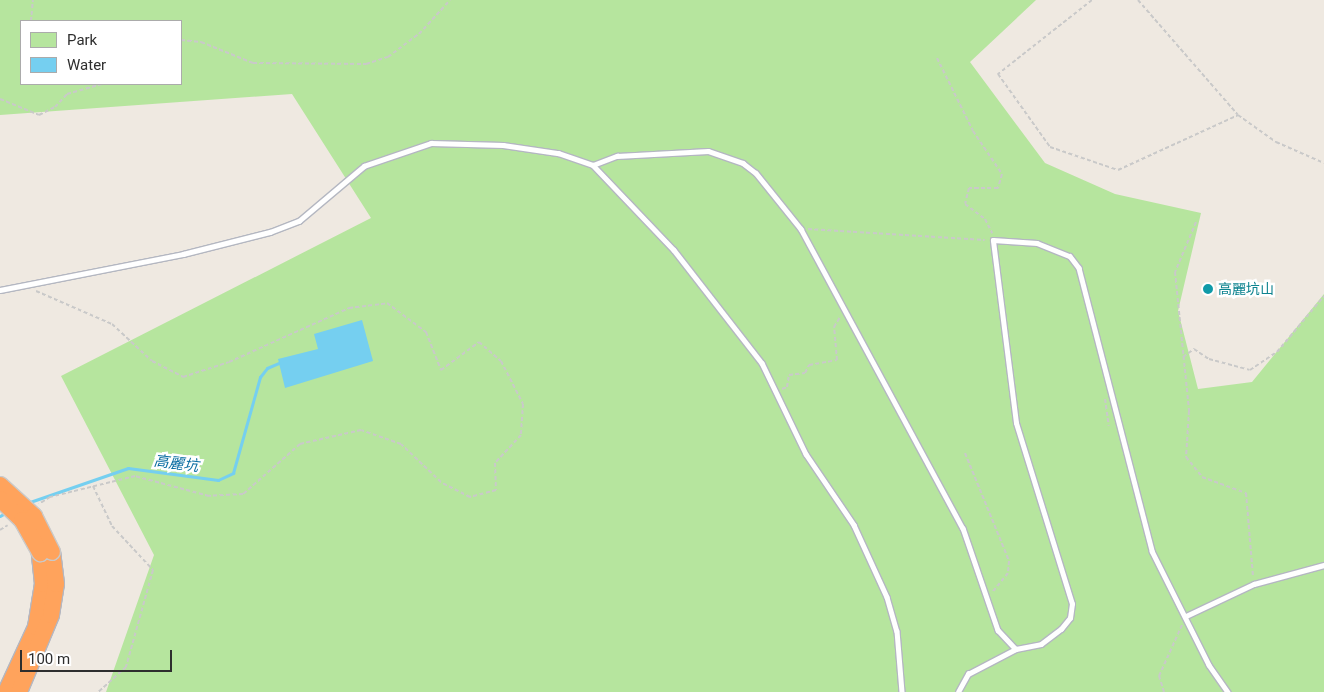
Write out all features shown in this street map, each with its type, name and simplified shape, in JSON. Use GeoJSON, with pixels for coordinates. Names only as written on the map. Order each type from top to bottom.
{"type":"FeatureCollection","features":[{"type":"Feature","properties":{"kind":"highway"},"geometry":{"type":"LineString","coordinates":[[0,485],[34,516],[56,584],[51,615],[19,692]]}},
{"type":"Feature","properties":{"kind":"highway"},"geometry":{"type":"LineString","coordinates":[[0,499],[22,520],[46,552],[36,627],[6,692]]}},
{"type":"Feature","properties":{"kind":"lane"},"geometry":{"type":"LineString","coordinates":[[0,290],[184,254],[270,232],[299,220],[364,166],[431,143],[512,146],[558,153],[592,165],[674,250],[762,364],[806,454],[854,525],[888,597],[897,630],[902,692]]}},
{"type":"Feature","properties":{"kind":"lane"},"geometry":{"type":"LineString","coordinates":[[592,165],[617,156],[690,150],[724,154],[756,173],[801,229],[963,528],[988,595],[998,630],[1016,649]]}},
{"type":"Feature","properties":{"kind":"lane"},"geometry":{"type":"LineString","coordinates":[[958,692],[968,674],[1016,649],[1040,644],[1061,629],[1070,618],[1072,604],[1016,423],[993,240],[1057,247],[1079,268],[1109,396],[1152,551],[1228,692]]}},
{"type":"Feature","properties":{"kind":"lane"},"geometry":{"type":"LineString","coordinates":[[1186,616],[1254,584],[1324,565]]}},
{"type":"Feature","properties":{"kind":"path"},"geometry":{"type":"LineString","coordinates":[[31,20],[33,0]]}},
{"type":"Feature","properties":{"kind":"path"},"geometry":{"type":"LineString","coordinates":[[182,40],[200,42],[253,63],[366,64],[388,57],[419,34],[450,0]]}},
{"type":"Feature","properties":{"kind":"path"},"geometry":{"type":"LineString","coordinates":[[1092,0],[998,74],[1050,147],[1118,170],[1238,114]]}},
{"type":"Feature","properties":{"kind":"path"},"geometry":{"type":"LineString","coordinates":[[1138,0],[1238,114],[1276,142],[1324,163]]}},
{"type":"Feature","properties":{"kind":"path"},"geometry":{"type":"LineString","coordinates":[[801,229],[993,240],[985,219],[965,204],[969,188],[998,188],[1002,174],[974,130],[937,58]]}},
{"type":"Feature","properties":{"kind":"path"},"geometry":{"type":"LineString","coordinates":[[0,99],[39,115],[55,107],[67,94],[99,85]]}},
{"type":"Feature","properties":{"kind":"path"},"geometry":{"type":"LineString","coordinates":[[1196,222],[1175,272],[1189,411],[1186,457],[1202,477],[1246,493],[1254,584]]}},
{"type":"Feature","properties":{"kind":"path"},"geometry":{"type":"LineString","coordinates":[[22,285],[112,324],[152,362],[182,377],[229,362],[349,308],[388,303],[426,332],[440,370],[479,342],[501,361],[523,404],[521,435],[495,463],[496,490],[470,497],[441,482],[401,444],[362,430],[300,444],[244,494],[209,496],[134,476],[50,497],[33,508]]}},
{"type":"Feature","properties":{"kind":"path"},"geometry":{"type":"LineString","coordinates":[[1183,357],[1194,349],[1209,359],[1250,370],[1276,352],[1324,296]]}},
{"type":"Feature","properties":{"kind":"path"},"geometry":{"type":"LineString","coordinates":[[775,391],[787,387],[789,375],[805,373],[809,365],[837,360],[834,327],[844,309]]}},
{"type":"Feature","properties":{"kind":"path"},"geometry":{"type":"LineString","coordinates":[[1108,426],[1104,401],[1109,396]]}},
{"type":"Feature","properties":{"kind":"path"},"geometry":{"type":"LineString","coordinates":[[965,453],[1009,561],[999,590],[988,595]]}},
{"type":"Feature","properties":{"kind":"path"},"geometry":{"type":"LineString","coordinates":[[93,486],[112,526],[153,570],[126,667],[98,692]]}},
{"type":"Feature","properties":{"kind":"path"},"geometry":{"type":"LineString","coordinates":[[0,530],[16,519]]}},
{"type":"Feature","properties":{"kind":"path"},"geometry":{"type":"LineString","coordinates":[[1164,692],[1158,676],[1186,616]]}},
{"type":"Feature","properties":{"kind":"green space"},"geometry":{"type":"Polygon","coordinates":[[[0,0],[1036,0],[970,62],[1045,163],[1115,194],[1201,213],[1178,311],[1198,389],[1252,382],[1324,294],[1324,692],[106,692],[154,555],[61,376],[371,218],[292,94],[0,115],[0,0]]]}},
{"type":"Feature","properties":{"kind":"water"},"geometry":{"type":"Polygon","coordinates":[[[362,320],[373,361],[285,388],[278,359],[318,349],[314,334],[362,320]]]}},
{"type":"Feature","properties":{"kind":"waterway","name":"高麗坑"},"geometry":{"type":"LineString","coordinates":[[27,503],[128,468],[218,480],[233,473],[260,377],[267,368],[279,363]]}},
{"type":"Feature","properties":{"kind":"waterway","name":"高麗坑"},"geometry":{"type":"LineString","coordinates":[[0,516],[7,512]]}},
{"type":"Feature","properties":{"kind":"place","name":"高麗坑山"},"geometry":{"type":"Point","coordinates":[1208,289]}}]}
